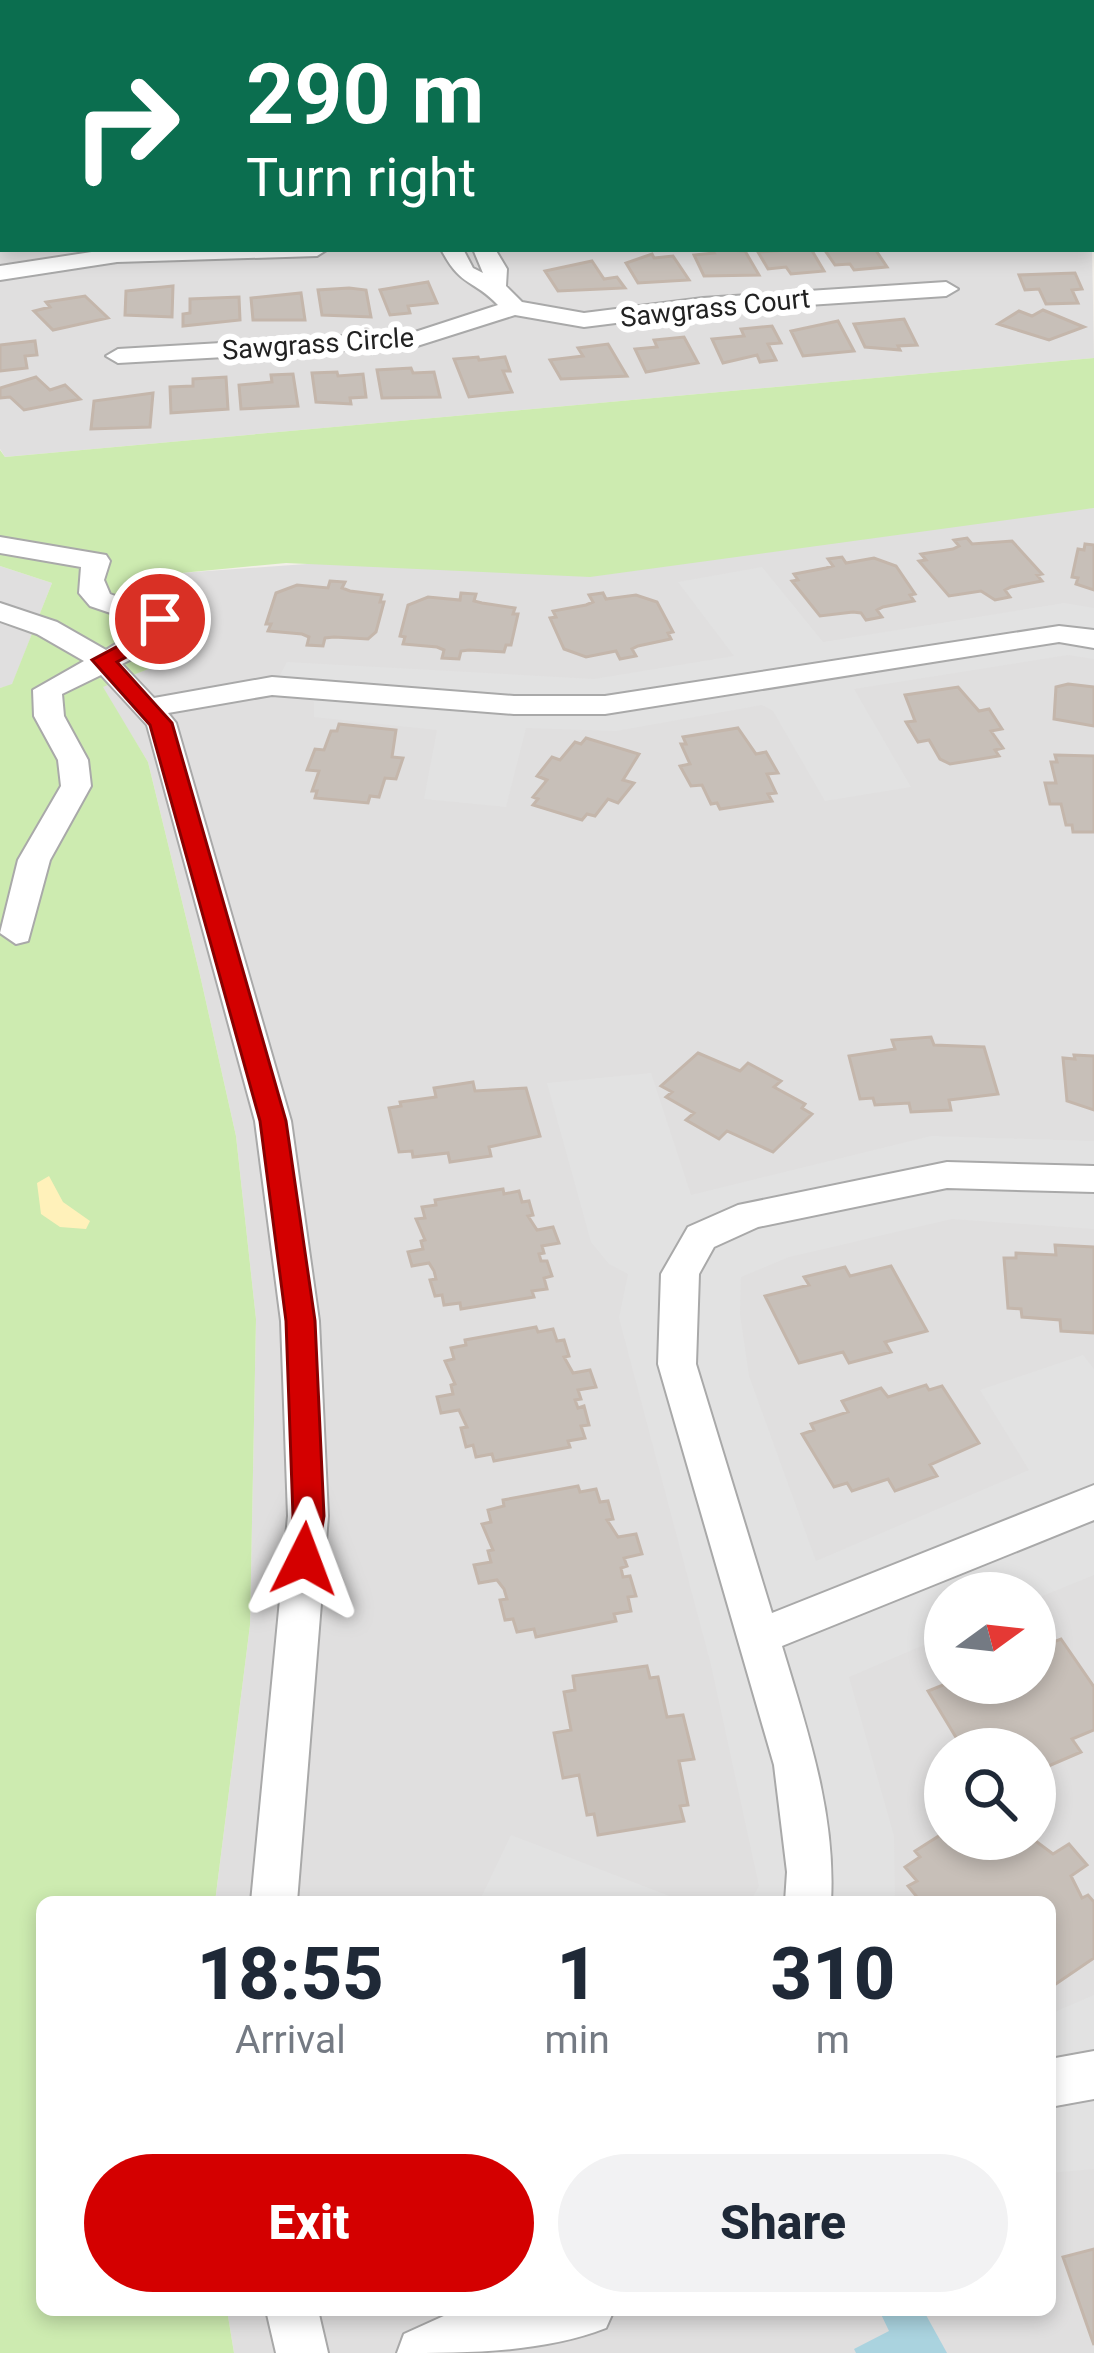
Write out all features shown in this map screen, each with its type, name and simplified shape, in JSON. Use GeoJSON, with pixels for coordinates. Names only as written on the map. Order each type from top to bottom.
{"type":"FeatureCollection","features":[{"type":"Feature","properties":{"kind":"street"},"geometry":{"type":"LineString","coordinates":[[0,273],[117,255],[200,252]]}},
{"type":"Feature","properties":{"kind":"street"},"geometry":{"type":"LineString","coordinates":[[454,252],[464,272],[494,287],[514,308]]}},
{"type":"Feature","properties":{"kind":"street"},"geometry":{"type":"LineString","coordinates":[[486,252],[495,269],[494,287]]}},
{"type":"Feature","properties":{"kind":"street","name":"Sawgrass Court"},"geometry":{"type":"LineString","coordinates":[[514,308],[584,320],[703,305],[946,289]]}},
{"type":"Feature","properties":{"kind":"street","name":"Sawgrass Circle"},"geometry":{"type":"LineString","coordinates":[[118,356],[417,339],[514,308]]}},
{"type":"Feature","properties":{"kind":"street"},"geometry":{"type":"LineString","coordinates":[[0,545],[96,561],[90,591],[160,619],[162,629],[54,684],[46,696],[49,724],[76,768],[76,785],[69,805],[37,852],[16,933]]}},
{"type":"Feature","properties":{"kind":"street"},"geometry":{"type":"LineString","coordinates":[[0,611],[47,628],[103,660],[154,716],[273,1121],[300,1321],[308,1516],[275,1896]]}},
{"type":"Feature","properties":{"kind":"street"},"geometry":{"type":"LineString","coordinates":[[154,716],[231,698],[308,692],[514,705],[604,705],[1059,634],[1094,639]]}},
{"type":"Feature","properties":{"kind":"street"},"geometry":{"type":"LineString","coordinates":[[808,1896],[810,1872],[796,1765],[677,1364],[680,1274],[701,1237],[752,1214],[947,1175],[1094,1180]]}},
{"type":"Feature","properties":{"kind":"street"},"geometry":{"type":"LineString","coordinates":[[758,1637],[1094,1502]]}},
{"type":"Feature","properties":{"kind":"street"},"geometry":{"type":"LineString","coordinates":[[1056,2082],[1094,2075]]}},
{"type":"Feature","properties":{"kind":"street"},"geometry":{"type":"LineString","coordinates":[[293,2316],[302,2353]]}},
{"type":"Feature","properties":{"kind":"street"},"geometry":{"type":"LineString","coordinates":[[423,2353],[488,2330],[558,2316]]}},
{"type":"Feature","properties":{"kind":"shaded area"},"geometry":{"type":"Polygon","coordinates":[[[0,252],[1092,252],[1094,358],[5,457],[0,449],[0,252]]]}},
{"type":"Feature","properties":{"kind":"shaded area"},"geometry":{"type":"Polygon","coordinates":[[[1094,508],[1094,2353],[234,2353],[228,2316],[1056,2316],[1056,1896],[216,1896],[250,1625],[256,1319],[236,1136],[200,975],[148,762],[102,687],[166,662],[180,573],[1094,508]]]}},
{"type":"Feature","properties":{"kind":"shaded area"},"geometry":{"type":"Polygon","coordinates":[[[0,566],[52,583],[12,685],[0,688],[0,566]]]}},
{"type":"Feature","properties":{"kind":"shaded area"},"geometry":{"type":"Polygon","coordinates":[[[762,567],[823,642],[1064,603],[1094,608],[1094,659],[1068,655],[854,689],[911,787],[825,801],[773,711],[762,705],[616,731],[526,728],[506,807],[424,799],[437,730],[314,717],[314,702],[278,679],[287,662],[594,679],[734,656],[678,582],[762,567]]]}},
{"type":"Feature","properties":{"kind":"shaded area"},"geometry":{"type":"Polygon","coordinates":[[[651,1073],[691,1195],[931,1136],[1094,1141],[1094,1229],[952,1219],[789,1257],[741,1277],[740,1314],[749,1376],[816,1561],[1029,1470],[980,1390],[1083,1355],[1094,1369],[1094,1575],[1056,1590],[1056,1572],[924,1572],[924,1645],[849,1677],[894,1836],[895,1896],[753,1896],[759,1886],[711,1665],[619,1318],[628,1274],[609,1264],[591,1242],[547,1083],[651,1073]]]}},
{"type":"Feature","properties":{"kind":"shaded area"},"geometry":{"type":"Polygon","coordinates":[[[511,1835],[669,1896],[482,1896],[511,1835]]]}},
{"type":"Feature","properties":{"kind":"shaded area"},"geometry":{"type":"Polygon","coordinates":[[[1094,1995],[1094,2169],[1056,2172],[1056,2011],[1094,1995]]]}},
{"type":"Feature","properties":{"kind":"green space"},"geometry":{"type":"Polygon","coordinates":[[[1094,358],[1094,508],[590,577],[286,563],[181,573],[166,662],[103,687],[148,762],[236,1136],[256,1319],[250,1625],[216,1896],[36,1896],[36,2316],[228,2316],[234,2353],[0,2353],[0,688],[12,684],[52,583],[0,566],[0,450],[5,457],[1094,358]]]}},
{"type":"Feature","properties":{"kind":"sand"},"geometry":{"type":"Polygon","coordinates":[[[49,1176],[63,1202],[90,1221],[86,1229],[60,1227],[41,1214],[37,1183],[49,1176]]]}},
{"type":"Feature","properties":{"kind":"water"},"geometry":{"type":"Polygon","coordinates":[[[882,2316],[927,2316],[947,2353],[856,2353],[854,2349],[889,2331],[882,2316]]]}},
{"type":"Feature","properties":{"kind":"building"},"geometry":{"type":"Polygon","coordinates":[[[746,252],[759,275],[704,276],[694,255],[746,252]]]}},
{"type":"Feature","properties":{"kind":"building"},"geometry":{"type":"Polygon","coordinates":[[[758,252],[813,252],[824,271],[791,274],[786,267],[768,269],[758,252]]]}},
{"type":"Feature","properties":{"kind":"building"},"geometry":{"type":"Polygon","coordinates":[[[826,252],[877,252],[887,267],[854,270],[850,264],[835,265],[826,252]]]}},
{"type":"Feature","properties":{"kind":"building"},"geometry":{"type":"Polygon","coordinates":[[[652,254],[654,258],[673,256],[689,280],[638,283],[626,263],[652,254]]]}},
{"type":"Feature","properties":{"kind":"building"},"geometry":{"type":"Polygon","coordinates":[[[592,261],[604,279],[617,277],[625,288],[558,291],[545,271],[592,261]]]}},
{"type":"Feature","properties":{"kind":"building"},"geometry":{"type":"Polygon","coordinates":[[[1075,273],[1082,289],[1072,290],[1078,303],[1046,304],[1039,289],[1025,290],[1019,275],[1075,273]]]}},
{"type":"Feature","properties":{"kind":"building"},"geometry":{"type":"Polygon","coordinates":[[[428,282],[437,303],[408,306],[410,313],[390,315],[380,290],[428,282]]]}},
{"type":"Feature","properties":{"kind":"building"},"geometry":{"type":"Polygon","coordinates":[[[173,286],[172,317],[125,315],[126,291],[173,286]]]}},
{"type":"Feature","properties":{"kind":"building"},"geometry":{"type":"Polygon","coordinates":[[[318,290],[366,290],[371,317],[322,315],[318,290]]]}},
{"type":"Feature","properties":{"kind":"building"},"geometry":{"type":"Polygon","coordinates":[[[301,293],[305,320],[253,320],[251,298],[301,293]]]}},
{"type":"Feature","properties":{"kind":"building"},"geometry":{"type":"Polygon","coordinates":[[[85,296],[108,318],[53,330],[34,311],[50,307],[46,302],[85,296]]]}},
{"type":"Feature","properties":{"kind":"building"},"geometry":{"type":"Polygon","coordinates":[[[239,297],[240,320],[183,326],[190,299],[239,297]]]}},
{"type":"Feature","properties":{"kind":"building"},"geometry":{"type":"Polygon","coordinates":[[[1043,310],[1084,327],[1049,340],[998,324],[1019,311],[1032,316],[1043,310]]]}},
{"type":"Feature","properties":{"kind":"building"},"geometry":{"type":"Polygon","coordinates":[[[904,319],[917,345],[898,346],[900,350],[865,347],[854,324],[904,319]]]}},
{"type":"Feature","properties":{"kind":"building"},"geometry":{"type":"Polygon","coordinates":[[[838,321],[854,351],[803,356],[791,331],[838,321]]]}},
{"type":"Feature","properties":{"kind":"building"},"geometry":{"type":"Polygon","coordinates":[[[772,326],[781,343],[768,344],[776,360],[760,362],[757,355],[723,363],[712,339],[744,336],[741,329],[772,326]]]}},
{"type":"Feature","properties":{"kind":"building"},"geometry":{"type":"Polygon","coordinates":[[[684,337],[698,363],[646,372],[635,349],[657,347],[654,340],[684,337]]]}},
{"type":"Feature","properties":{"kind":"building"},"geometry":{"type":"Polygon","coordinates":[[[35,341],[37,355],[25,356],[27,368],[0,371],[0,345],[35,341]]]}},
{"type":"Feature","properties":{"kind":"building"},"geometry":{"type":"Polygon","coordinates":[[[608,344],[627,376],[561,379],[550,360],[583,356],[578,348],[608,344]]]}},
{"type":"Feature","properties":{"kind":"building"},"geometry":{"type":"Polygon","coordinates":[[[505,357],[510,371],[503,371],[512,392],[469,397],[454,359],[505,357]]]}},
{"type":"Feature","properties":{"kind":"building"},"geometry":{"type":"Polygon","coordinates":[[[411,368],[413,373],[434,372],[440,397],[382,398],[377,370],[411,368]]]}},
{"type":"Feature","properties":{"kind":"building"},"geometry":{"type":"Polygon","coordinates":[[[337,372],[338,376],[363,374],[366,397],[350,398],[351,404],[316,402],[312,373],[337,372]]]}},
{"type":"Feature","properties":{"kind":"building"},"geometry":{"type":"Polygon","coordinates":[[[293,374],[298,406],[241,409],[239,385],[272,382],[271,375],[293,374]]]}},
{"type":"Feature","properties":{"kind":"building"},"geometry":{"type":"Polygon","coordinates":[[[36,377],[50,390],[65,385],[80,399],[24,410],[10,397],[0,398],[0,388],[36,377]]]}},
{"type":"Feature","properties":{"kind":"building"},"geometry":{"type":"Polygon","coordinates":[[[226,377],[228,409],[171,413],[170,387],[193,386],[193,379],[226,377]]]}},
{"type":"Feature","properties":{"kind":"building"},"geometry":{"type":"Polygon","coordinates":[[[153,393],[150,427],[91,429],[94,401],[153,393]]]}},
{"type":"Feature","properties":{"kind":"building"},"geometry":{"type":"Polygon","coordinates":[[[967,538],[972,544],[1012,541],[1042,574],[1037,575],[1042,581],[1011,587],[1005,590],[1010,597],[995,600],[981,591],[949,596],[919,561],[926,560],[921,554],[953,549],[959,546],[954,540],[967,538]]]}},
{"type":"Feature","properties":{"kind":"building"},"geometry":{"type":"Polygon","coordinates":[[[1085,544],[1094,545],[1094,590],[1076,584],[1078,578],[1072,577],[1078,549],[1084,550],[1085,544]]]}},
{"type":"Feature","properties":{"kind":"building"},"geometry":{"type":"Polygon","coordinates":[[[842,557],[846,563],[874,558],[896,566],[915,594],[910,595],[914,601],[883,607],[877,610],[882,617],[866,620],[853,612],[820,616],[792,581],[798,580],[794,574],[833,566],[828,559],[842,557]]]}},
{"type":"Feature","properties":{"kind":"building"},"geometry":{"type":"Polygon","coordinates":[[[330,581],[345,582],[342,588],[350,591],[382,595],[376,632],[368,639],[334,637],[325,638],[323,646],[307,645],[309,637],[302,634],[268,631],[276,593],[297,585],[328,588],[330,581]]]}},
{"type":"Feature","properties":{"kind":"building"},"geometry":{"type":"Polygon","coordinates":[[[461,593],[476,594],[474,601],[515,608],[513,614],[518,614],[511,645],[504,652],[469,650],[461,651],[459,659],[442,658],[444,650],[437,647],[403,644],[405,637],[400,636],[408,605],[428,597],[460,600],[461,593]]]}},
{"type":"Feature","properties":{"kind":"building"},"geometry":{"type":"Polygon","coordinates":[[[603,593],[606,599],[636,595],[657,602],[673,632],[668,633],[671,639],[638,646],[632,649],[636,656],[620,659],[616,651],[586,657],[564,649],[550,618],[556,617],[553,611],[586,605],[593,602],[589,595],[603,593]]]}},
{"type":"Feature","properties":{"kind":"building"},"geometry":{"type":"Polygon","coordinates":[[[958,687],[979,711],[989,709],[1002,729],[991,731],[1003,748],[995,750],[999,756],[950,764],[940,759],[929,740],[918,742],[906,722],[915,721],[905,695],[958,687]]]}},
{"type":"Feature","properties":{"kind":"building"},"geometry":{"type":"Polygon","coordinates":[[[1056,687],[1094,687],[1094,726],[1054,719],[1056,687]]]}},
{"type":"Feature","properties":{"kind":"building"},"geometry":{"type":"Polygon","coordinates":[[[339,724],[396,730],[392,757],[403,758],[396,779],[385,778],[379,797],[370,796],[368,803],[315,798],[317,791],[312,791],[319,771],[307,770],[315,749],[324,750],[339,724]]]}},
{"type":"Feature","properties":{"kind":"building"},"geometry":{"type":"Polygon","coordinates":[[[738,728],[756,754],[766,752],[778,773],[767,774],[776,793],[768,794],[772,801],[720,809],[717,803],[711,804],[702,785],[691,786],[680,766],[690,764],[681,744],[686,744],[683,737],[738,728]]]}},
{"type":"Feature","properties":{"kind":"building"},"geometry":{"type":"Polygon","coordinates":[[[586,738],[639,754],[623,780],[634,783],[618,803],[608,799],[595,816],[587,814],[582,820],[533,805],[538,799],[533,797],[547,780],[537,776],[552,757],[560,760],[575,742],[581,744],[586,738]]]}},
{"type":"Feature","properties":{"kind":"building"},"geometry":{"type":"Polygon","coordinates":[[[1055,755],[1094,756],[1094,832],[1073,832],[1072,825],[1066,825],[1061,804],[1050,804],[1045,783],[1056,783],[1051,762],[1057,762],[1055,755]]]}},
{"type":"Feature","properties":{"kind":"building"},"geometry":{"type":"Polygon","coordinates":[[[931,1037],[934,1045],[984,1047],[998,1094],[949,1100],[951,1110],[911,1112],[909,1103],[875,1105],[873,1098],[860,1099],[849,1056],[895,1049],[892,1040],[931,1037]]]}},
{"type":"Feature","properties":{"kind":"building"},"geometry":{"type":"Polygon","coordinates":[[[698,1053],[740,1071],[748,1063],[781,1081],[774,1087],[805,1104],[802,1108],[812,1114],[773,1152],[727,1131],[719,1139],[686,1120],[694,1113],[666,1097],[672,1092],[661,1086],[698,1053]]]}},
{"type":"Feature","properties":{"kind":"building"},"geometry":{"type":"Polygon","coordinates":[[[1074,1055],[1094,1056],[1094,1110],[1067,1101],[1063,1058],[1075,1059],[1074,1055]]]}},
{"type":"Feature","properties":{"kind":"building"},"geometry":{"type":"Polygon","coordinates":[[[473,1082],[475,1091],[526,1088],[540,1136],[489,1147],[491,1156],[450,1162],[448,1153],[413,1157],[412,1151],[399,1152],[389,1108],[436,1097],[434,1088],[473,1082]]]}},
{"type":"Feature","properties":{"kind":"building"},"geometry":{"type":"Polygon","coordinates":[[[503,1189],[504,1194],[519,1191],[522,1202],[529,1201],[533,1215],[528,1216],[537,1230],[553,1227],[559,1243],[542,1246],[544,1253],[539,1254],[552,1276],[544,1278],[547,1289],[532,1291],[534,1297],[461,1309],[460,1303],[444,1305],[442,1295],[435,1296],[430,1280],[436,1279],[429,1263],[412,1266],[408,1252],[423,1249],[421,1241],[425,1240],[416,1219],[425,1218],[422,1207],[436,1205],[435,1200],[503,1189]]]}},
{"type":"Feature","properties":{"kind":"building"},"geometry":{"type":"Polygon","coordinates":[[[1055,1245],[1094,1247],[1094,1333],[1061,1331],[1060,1320],[1022,1317],[1021,1309],[1008,1308],[1004,1258],[1016,1258],[1016,1253],[1056,1255],[1055,1245]]]}},
{"type":"Feature","properties":{"kind":"building"},"geometry":{"type":"Polygon","coordinates":[[[891,1266],[927,1331],[885,1342],[891,1352],[849,1363],[843,1352],[799,1363],[765,1296],[809,1285],[804,1277],[845,1267],[850,1276],[891,1266]]]}},
{"type":"Feature","properties":{"kind":"building"},"geometry":{"type":"Polygon","coordinates":[[[536,1327],[538,1332],[553,1329],[557,1341],[564,1340],[569,1356],[564,1357],[573,1373],[590,1370],[596,1387],[578,1390],[581,1399],[575,1400],[578,1408],[584,1406],[589,1425],[581,1426],[585,1438],[568,1441],[570,1447],[494,1461],[492,1454],[476,1457],[473,1445],[466,1447],[461,1428],[467,1427],[459,1410],[441,1413],[437,1397],[453,1394],[451,1385],[455,1384],[445,1361],[454,1359],[451,1348],[466,1345],[465,1340],[536,1327]]]}},
{"type":"Feature","properties":{"kind":"building"},"geometry":{"type":"Polygon","coordinates":[[[926,1385],[929,1390],[942,1386],[979,1443],[930,1465],[937,1476],[895,1491],[888,1479],[852,1491],[847,1483],[834,1487],[802,1434],[814,1430],[811,1424],[848,1412],[842,1401],[881,1388],[888,1397],[926,1385]]]}},
{"type":"Feature","properties":{"kind":"building"},"geometry":{"type":"Polygon","coordinates":[[[578,1486],[580,1492],[596,1489],[600,1502],[608,1501],[613,1519],[607,1520],[618,1537],[636,1534],[642,1554],[624,1558],[627,1566],[621,1568],[623,1577],[630,1576],[636,1596],[628,1597],[631,1611],[614,1614],[616,1621],[536,1637],[534,1629],[517,1632],[513,1619],[505,1620],[500,1600],[507,1599],[504,1589],[497,1580],[479,1583],[474,1565],[491,1562],[488,1551],[493,1550],[482,1524],[491,1522],[488,1510],[504,1506],[503,1500],[578,1486]]]}},
{"type":"Feature","properties":{"kind":"building"},"geometry":{"type":"Polygon","coordinates":[[[1061,1639],[1094,1687],[1094,1730],[1072,1739],[1081,1752],[1056,1763],[1056,1728],[950,1728],[936,1704],[1056,1704],[1056,1641],[1061,1639]]]}},
{"type":"Feature","properties":{"kind":"building"},"geometry":{"type":"Polygon","coordinates":[[[647,1666],[650,1678],[658,1677],[667,1717],[683,1715],[694,1759],[679,1761],[688,1805],[680,1806],[684,1821],[598,1835],[594,1814],[587,1815],[579,1775],[563,1778],[554,1733],[571,1730],[564,1692],[575,1690],[573,1676],[647,1666]]]}},
{"type":"Feature","properties":{"kind":"building"},"geometry":{"type":"Polygon","coordinates":[[[1069,1844],[1087,1865],[1071,1876],[1082,1898],[1088,1895],[1094,1902],[1094,1958],[1056,1984],[1056,1896],[916,1896],[908,1886],[917,1881],[905,1867],[920,1857],[915,1851],[924,1845],[924,1860],[1056,1860],[1056,1852],[1069,1844]]]}},
{"type":"Feature","properties":{"kind":"building"},"geometry":{"type":"Polygon","coordinates":[[[1094,2249],[1094,2345],[1063,2257],[1094,2249]]]}},
{"type":"Feature","properties":{"kind":"route"},"geometry":{"type":"LineString","coordinates":[[160,619],[162,629],[156,634],[103,660],[160,723],[273,1121],[300,1321],[308,1516],[304,1559]]}}]}
